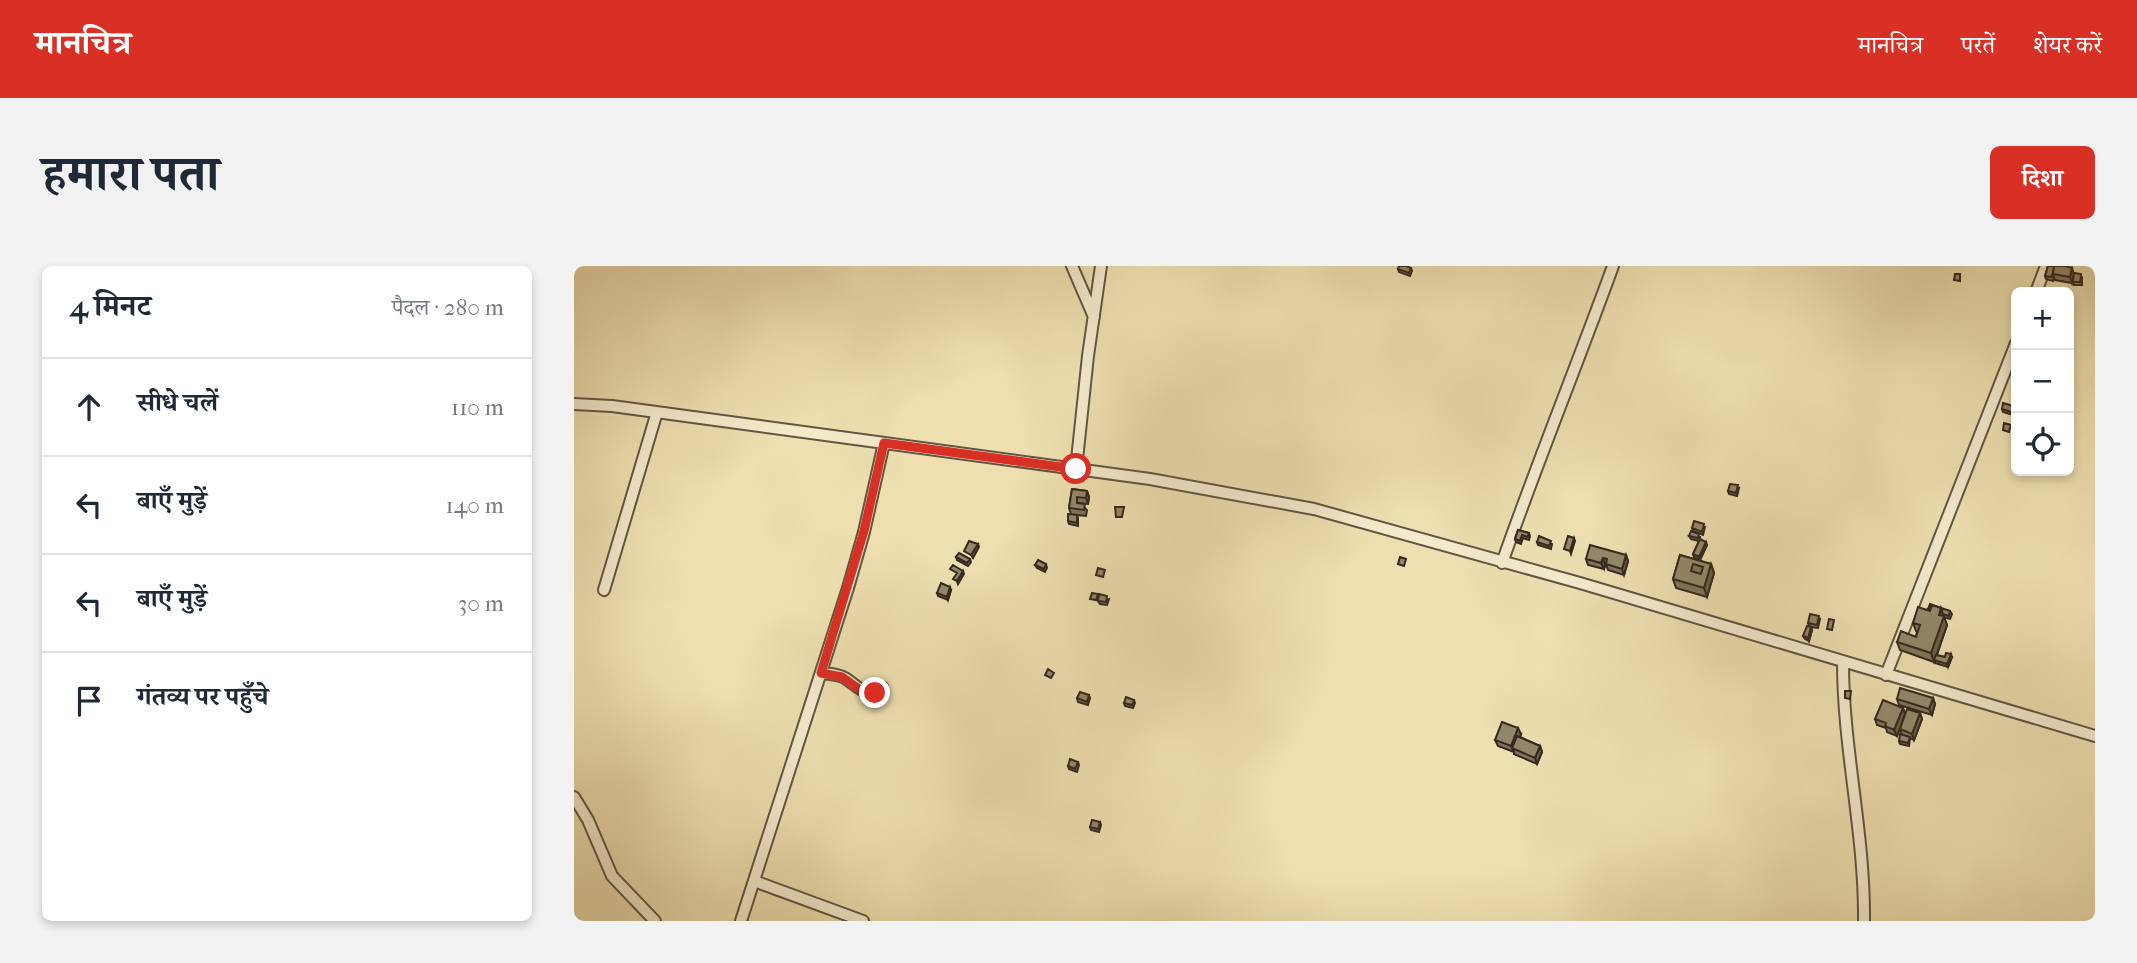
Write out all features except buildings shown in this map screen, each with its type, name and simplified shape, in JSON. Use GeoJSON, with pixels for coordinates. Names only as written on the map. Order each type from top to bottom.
{"type":"FeatureCollection","features":[{"type":"Feature","properties":{"kind":"street"},"geometry":{"type":"LineString","coordinates":[[1072,266],[1094,317]]}},
{"type":"Feature","properties":{"kind":"street"},"geometry":{"type":"LineString","coordinates":[[1076,469],[1101,266]]}},
{"type":"Feature","properties":{"kind":"street"},"geometry":{"type":"LineString","coordinates":[[1502,563],[1530,481],[1613,266]]}},
{"type":"Feature","properties":{"kind":"street"},"geometry":{"type":"LineString","coordinates":[[2038,287],[2046,266]]}},
{"type":"Feature","properties":{"kind":"street"},"geometry":{"type":"LineString","coordinates":[[1886,675],[2013,350]]}},
{"type":"Feature","properties":{"kind":"street"},"geometry":{"type":"LineString","coordinates":[[574,404],[657,412],[1076,469],[1204,488],[1314,509],[1580,583],[2095,736]]}},
{"type":"Feature","properties":{"kind":"street"},"geometry":{"type":"LineString","coordinates":[[604,590],[657,412]]}},
{"type":"Feature","properties":{"kind":"street"},"geometry":{"type":"LineString","coordinates":[[741,921],[864,531],[884,443]]}},
{"type":"Feature","properties":{"kind":"street"},"geometry":{"type":"LineString","coordinates":[[1843,663],[1843,704],[1865,894],[1864,921]]}},
{"type":"Feature","properties":{"kind":"street"},"geometry":{"type":"LineString","coordinates":[[821,673],[842,677],[856,688],[869,693],[875,693],[882,687]]}},
{"type":"Feature","properties":{"kind":"street"},"geometry":{"type":"LineString","coordinates":[[574,797],[588,820],[612,876],[655,921]]}},
{"type":"Feature","properties":{"kind":"street"},"geometry":{"type":"LineString","coordinates":[[754,881],[863,921]]}},
{"type":"Feature","properties":{"kind":"route"},"geometry":{"type":"LineString","coordinates":[[875,693],[860,690],[842,677],[821,673],[864,531],[884,443],[1076,469]]}}]}
